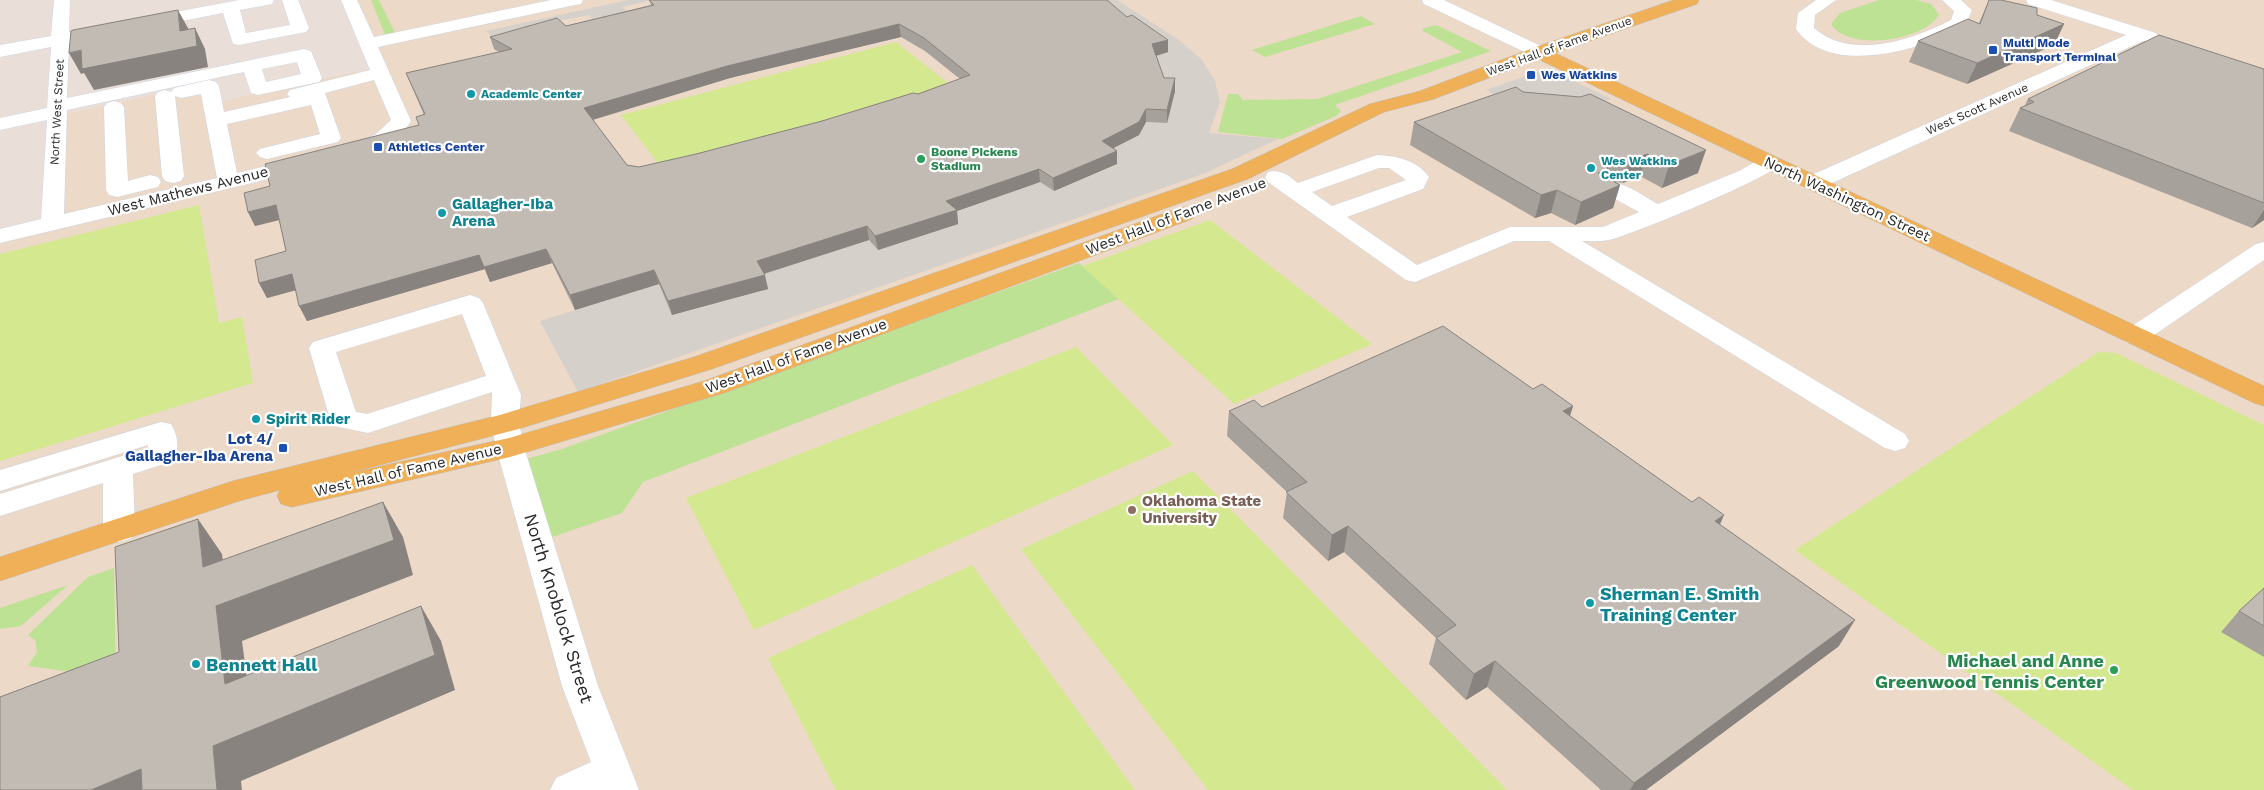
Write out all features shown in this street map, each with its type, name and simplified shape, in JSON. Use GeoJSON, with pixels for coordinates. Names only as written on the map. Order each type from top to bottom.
{"type":"FeatureCollection","features":[{"type":"Feature","properties":{"kind":"main road","name":"West Hall of Fame Avenue"},"geometry":{"type":"LineString","coordinates":[[508,435],[1221,181],[1240,174],[1377,108],[1427,95],[1539,52],[1691,0]]}},
{"type":"Feature","properties":{"kind":"main road","name":"North Washington Street"},"geometry":{"type":"LineString","coordinates":[[1539,52],[2264,397]]}},
{"type":"Feature","properties":{"kind":"main road","name":"West Hall of Fame Avenue"},"geometry":{"type":"LineString","coordinates":[[0,569],[233,492],[508,435],[714,388],[1258,186],[1286,184],[1399,117],[1427,95]]}},
{"type":"Feature","properties":{"kind":"street","name":"North West Street"},"geometry":{"type":"LineString","coordinates":[[52,224],[62,0]]}},
{"type":"Feature","properties":{"kind":"street"},"geometry":{"type":"LineString","coordinates":[[0,51],[266,0]]}},
{"type":"Feature","properties":{"kind":"street"},"geometry":{"type":"LineString","coordinates":[[230,7],[240,40],[300,28],[290,0]]}},
{"type":"Feature","properties":{"kind":"street"},"geometry":{"type":"LineString","coordinates":[[215,116],[381,73],[349,0]]}},
{"type":"Feature","properties":{"kind":"street"},"geometry":{"type":"LineString","coordinates":[[368,44],[575,0]]}},
{"type":"Feature","properties":{"kind":"street","name":"North Washington Street"},"geometry":{"type":"LineString","coordinates":[[1430,0],[1539,52]]}},
{"type":"Feature","properties":{"kind":"street"},"geometry":{"type":"LineString","coordinates":[[1822,1],[1807,13],[1805,29],[1819,41],[1843,48],[1881,49],[1938,36],[1959,23],[1963,10],[1952,0]]}},
{"type":"Feature","properties":{"kind":"street"},"geometry":{"type":"LineString","coordinates":[[2034,0],[2167,43]]}},
{"type":"Feature","properties":{"kind":"street","name":"West Scott Avenue"},"geometry":{"type":"LineString","coordinates":[[1813,183],[2141,35]]}},
{"type":"Feature","properties":{"kind":"street"},"geometry":{"type":"LineString","coordinates":[[0,138],[57,116],[252,66]]}},
{"type":"Feature","properties":{"kind":"street","name":"West Mathews Avenue"},"geometry":{"type":"LineString","coordinates":[[0,236],[52,224],[227,172],[375,145],[390,135],[401,121],[381,73]]}},
{"type":"Feature","properties":{"kind":"street"},"geometry":{"type":"LineString","coordinates":[[0,124],[114,107],[209,86],[227,172]]}},
{"type":"Feature","properties":{"kind":"street"},"geometry":{"type":"LineString","coordinates":[[165,96],[173,176]]}},
{"type":"Feature","properties":{"kind":"street"},"geometry":{"type":"LineString","coordinates":[[114,107],[117,190],[173,176],[227,172],[273,129],[215,116]]}},
{"type":"Feature","properties":{"kind":"street"},"geometry":{"type":"LineString","coordinates":[[1286,184],[1377,161],[1394,162],[1418,177],[1416,184],[1330,215]]}},
{"type":"Feature","properties":{"kind":"street"},"geometry":{"type":"LineString","coordinates":[[1286,184],[1415,274],[1510,234],[1556,236],[1606,234],[1747,176],[1770,163]]}},
{"type":"Feature","properties":{"kind":"street"},"geometry":{"type":"LineString","coordinates":[[1612,188],[1657,213]]}},
{"type":"Feature","properties":{"kind":"street"},"geometry":{"type":"LineString","coordinates":[[1556,236],[1895,441]]}},
{"type":"Feature","properties":{"kind":"street"},"geometry":{"type":"LineString","coordinates":[[2135,336],[2264,249]]}},
{"type":"Feature","properties":{"kind":"street"},"geometry":{"type":"LineString","coordinates":[[501,380],[368,424],[344,419],[322,348],[470,303],[501,380],[507,395],[508,435]]}},
{"type":"Feature","properties":{"kind":"street"},"geometry":{"type":"LineString","coordinates":[[0,481],[161,431],[163,454],[0,505]]}},
{"type":"Feature","properties":{"kind":"street","name":"North Knoblock Street"},"geometry":{"type":"LineString","coordinates":[[508,435],[580,686],[616,780]]}},
{"type":"Feature","properties":{"kind":"street"},"geometry":{"type":"LineString","coordinates":[[118,468],[126,528]]}},
{"type":"Feature","properties":{"kind":"street"},"geometry":{"type":"LineString","coordinates":[[569,790],[616,780]]}},
{"type":"Feature","properties":{"kind":"shaded area","name":"Oklahoma State University"},"geometry":{"type":"Polygon","coordinates":[[[351,0],[2264,0],[2264,790],[0,790],[0,231],[55,218],[57,116],[213,82],[219,102],[377,67],[351,0]]]}},
{"type":"Feature","properties":{"kind":"shaded area"},"geometry":{"type":"Polygon","coordinates":[[[628,0],[653,0],[622,7],[630,13],[503,47],[486,31],[628,0]],[[589,15],[543,24],[550,31],[592,19],[589,15]]]}},
{"type":"Feature","properties":{"kind":"shaded area"},"geometry":{"type":"Polygon","coordinates":[[[1079,0],[1117,0],[1179,40],[1202,60],[1215,81],[1220,102],[1209,133],[1278,139],[1203,174],[578,392],[540,321],[662,283],[672,315],[708,306],[768,289],[760,275],[869,240],[878,250],[958,224],[948,215],[977,204],[1040,182],[1054,191],[1117,165],[1102,154],[1139,135],[1146,122],[1167,123],[1143,59],[1167,52],[1079,0]]]}},
{"type":"Feature","properties":{"kind":"shaded area"},"geometry":{"type":"Polygon","coordinates":[[[1537,72],[1558,73],[1611,99],[1580,111],[1499,97],[1486,90],[1537,72]]]}},
{"type":"Feature","properties":{"kind":"green space"},"geometry":{"type":"Polygon","coordinates":[[[371,0],[379,0],[396,35],[386,37],[371,0]]]}},
{"type":"Feature","properties":{"kind":"green space"},"geometry":{"type":"Polygon","coordinates":[[[1879,0],[1916,0],[1931,4],[1939,15],[1930,24],[1918,31],[1902,37],[1885,40],[1853,38],[1840,33],[1831,24],[1840,13],[1879,0]]]}},
{"type":"Feature","properties":{"kind":"green space"},"geometry":{"type":"Polygon","coordinates":[[[1361,16],[1375,24],[1265,57],[1252,50],[1361,16]]]}},
{"type":"Feature","properties":{"kind":"green space"},"geometry":{"type":"Polygon","coordinates":[[[1436,25],[1491,51],[1335,105],[1341,111],[1336,116],[1282,139],[1218,132],[1228,94],[1238,94],[1243,100],[1317,99],[1462,52],[1422,29],[1436,25]]]}},
{"type":"Feature","properties":{"kind":"green space"},"geometry":{"type":"Polygon","coordinates":[[[896,42],[953,87],[664,171],[621,115],[896,42]]]}},
{"type":"Feature","properties":{"kind":"green space"},"geometry":{"type":"Polygon","coordinates":[[[199,205],[219,323],[242,317],[253,383],[0,461],[0,254],[199,205]]]}},
{"type":"Feature","properties":{"kind":"green space"},"geometry":{"type":"Polygon","coordinates":[[[1210,220],[1372,344],[1234,404],[1082,266],[1210,220]]]}},
{"type":"Feature","properties":{"kind":"green space"},"geometry":{"type":"Polygon","coordinates":[[[1079,263],[1119,299],[643,482],[622,513],[538,542],[515,462],[562,449],[1079,263]]]}},
{"type":"Feature","properties":{"kind":"green space"},"geometry":{"type":"Polygon","coordinates":[[[1076,347],[1173,445],[754,630],[686,498],[1076,347]]]}},
{"type":"Feature","properties":{"kind":"green space","name":"Michael and Anne Greenwood Tennis Center"},"geometry":{"type":"Polygon","coordinates":[[[2099,352],[2116,353],[2264,425],[2264,790],[2133,790],[1795,550],[2099,352]]]}},
{"type":"Feature","properties":{"kind":"green space"},"geometry":{"type":"Polygon","coordinates":[[[1193,471],[1507,790],[1208,790],[1021,549],[1193,471]]]}},
{"type":"Feature","properties":{"kind":"green space"},"geometry":{"type":"Polygon","coordinates":[[[972,565],[1135,790],[836,790],[768,658],[972,565]]]}},
{"type":"Feature","properties":{"kind":"green space"},"geometry":{"type":"Polygon","coordinates":[[[114,568],[116,678],[28,666],[37,652],[35,640],[28,635],[88,577],[114,568]]]}},
{"type":"Feature","properties":{"kind":"green space"},"geometry":{"type":"Polygon","coordinates":[[[68,585],[21,626],[0,629],[0,608],[68,585]]]}},
{"type":"Feature","properties":{"kind":"building","name":"Boone Pickens Stadium"},"geometry":{"type":"Polygon","coordinates":[[[649,0],[1107,0],[1127,17],[1132,15],[1168,40],[1152,44],[1164,78],[1175,78],[1167,110],[1146,109],[1139,122],[1102,141],[1117,151],[1053,178],[1039,169],[946,201],[957,210],[875,236],[867,226],[757,261],[765,275],[668,301],[654,270],[570,295],[546,249],[484,267],[479,255],[299,306],[292,274],[259,283],[255,260],[286,251],[276,205],[248,212],[244,193],[270,186],[265,164],[419,125],[416,117],[425,114],[406,73],[512,49],[490,37],[557,18],[566,26],[654,5],[649,0]],[[899,24],[727,66],[584,108],[627,165],[639,167],[822,121],[913,93],[918,94],[970,75],[924,38],[899,24]]]}},
{"type":"Feature","properties":{"kind":"building"},"geometry":{"type":"Polygon","coordinates":[[[1989,0],[2001,0],[2037,8],[2037,15],[2064,24],[1977,63],[1918,41],[1968,19],[1980,24],[1989,0]]]}},
{"type":"Feature","properties":{"kind":"building"},"geometry":{"type":"Polygon","coordinates":[[[178,10],[180,31],[195,28],[197,46],[82,69],[81,50],[69,53],[71,31],[73,30],[178,10]]]}},
{"type":"Feature","properties":{"kind":"building"},"geometry":{"type":"Polygon","coordinates":[[[2159,35],[2264,69],[2264,203],[2020,108],[2034,102],[2028,99],[2159,35]]]}},
{"type":"Feature","properties":{"kind":"building"},"geometry":{"type":"Polygon","coordinates":[[[1516,87],[1523,92],[1580,97],[1590,94],[1706,150],[1669,165],[1647,154],[1630,160],[1610,158],[1606,164],[1608,169],[1598,173],[1620,185],[1581,202],[1557,190],[1541,195],[1414,122],[1516,87]]]}},
{"type":"Feature","properties":{"kind":"building","name":"Sherman E. Smith Training Center"},"geometry":{"type":"Polygon","coordinates":[[[1443,326],[1533,389],[1542,384],[1573,406],[1563,411],[1692,502],[1699,497],[1724,515],[1715,521],[1855,620],[1634,783],[1495,661],[1474,674],[1436,638],[1456,625],[1348,526],[1332,535],[1286,492],[1307,482],[1229,411],[1254,400],[1262,407],[1443,326]]]}},
{"type":"Feature","properties":{"kind":"building"},"geometry":{"type":"Polygon","coordinates":[[[383,502],[394,540],[216,606],[225,684],[421,606],[435,655],[213,746],[217,790],[142,790],[141,769],[91,790],[0,790],[0,697],[119,652],[115,547],[198,519],[203,567],[383,502]]]}},
{"type":"Feature","properties":{"kind":"building"},"geometry":{"type":"Polygon","coordinates":[[[2264,588],[2264,626],[2239,611],[2264,588]]]}},
{"type":"Feature","properties":{"kind":"place","name":"Multi Mode Transport Terminal"},"geometry":{"type":"Point","coordinates":[1993,50]}},
{"type":"Feature","properties":{"kind":"place","name":"Wes Watkins"},"geometry":{"type":"Point","coordinates":[1531,75]}},
{"type":"Feature","properties":{"kind":"place","name":"Academic Center"},"geometry":{"type":"Point","coordinates":[471,94]}},
{"type":"Feature","properties":{"kind":"place","name":"Athletics Center"},"geometry":{"type":"Point","coordinates":[378,147]}},
{"type":"Feature","properties":{"kind":"place","name":"Boone Pickens Stadium"},"geometry":{"type":"Point","coordinates":[921,159]}},
{"type":"Feature","properties":{"kind":"place","name":"Wes Watkins Center"},"geometry":{"type":"Point","coordinates":[1591,168]}},
{"type":"Feature","properties":{"kind":"place","name":"Gallagher-Iba Arena"},"geometry":{"type":"Point","coordinates":[442,213]}},
{"type":"Feature","properties":{"kind":"place","name":"Spirit Rider"},"geometry":{"type":"Point","coordinates":[256,419]}},
{"type":"Feature","properties":{"kind":"place","name":"Lot 4/ Gallagher-Iba Arena"},"geometry":{"type":"Point","coordinates":[283,448]}},
{"type":"Feature","properties":{"kind":"place","name":"Oklahoma State University"},"geometry":{"type":"Point","coordinates":[1132,510]}},
{"type":"Feature","properties":{"kind":"place","name":"Sherman E. Smith Training Center"},"geometry":{"type":"Point","coordinates":[1590,603]}},
{"type":"Feature","properties":{"kind":"place","name":"Bennett Hall"},"geometry":{"type":"Point","coordinates":[196,664]}},
{"type":"Feature","properties":{"kind":"place","name":"Michael and Anne Greenwood Tennis Center"},"geometry":{"type":"Point","coordinates":[2114,670]}}]}
